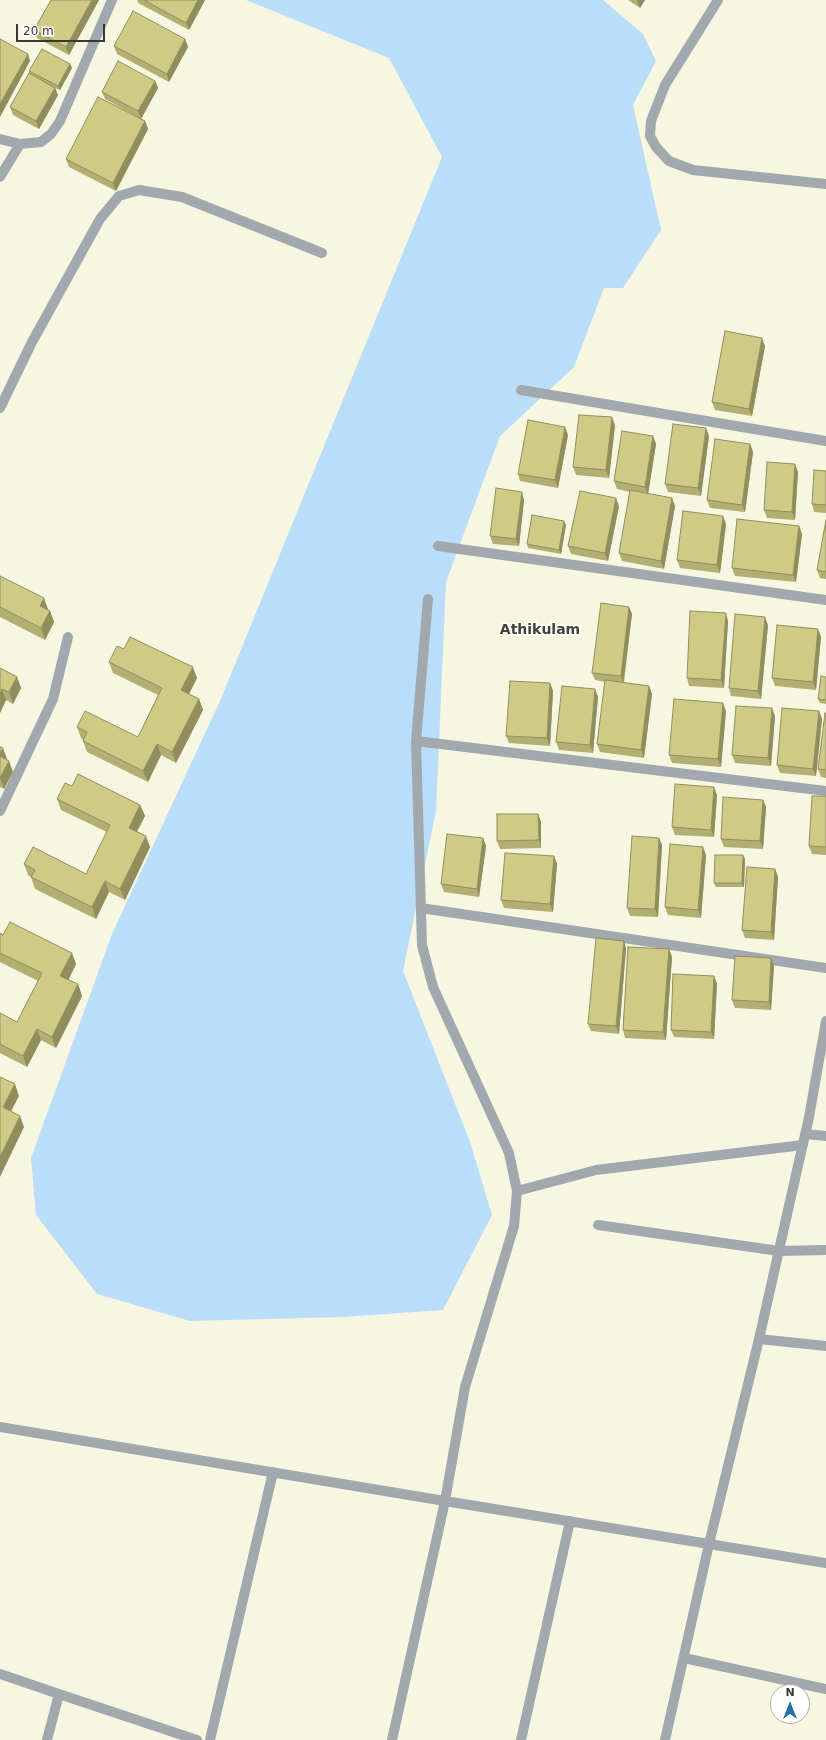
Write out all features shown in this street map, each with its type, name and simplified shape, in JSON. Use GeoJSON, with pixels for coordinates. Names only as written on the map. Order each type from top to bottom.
{"type":"FeatureCollection","features":[{"type":"Feature","properties":{"kind":"street"},"geometry":{"type":"LineString","coordinates":[[0,139],[20,144],[41,142],[51,134],[60,122],[112,0]]}},
{"type":"Feature","properties":{"kind":"street"},"geometry":{"type":"LineString","coordinates":[[718,0],[666,85],[651,120],[650,136],[656,147],[669,161],[693,170],[826,184]]}},
{"type":"Feature","properties":{"kind":"street"},"geometry":{"type":"LineString","coordinates":[[0,177],[20,144]]}},
{"type":"Feature","properties":{"kind":"street"},"geometry":{"type":"LineString","coordinates":[[0,408],[32,342],[100,218],[119,196],[139,190],[182,197],[322,253]]}},
{"type":"Feature","properties":{"kind":"street"},"geometry":{"type":"LineString","coordinates":[[521,390],[826,441]]}},
{"type":"Feature","properties":{"kind":"street"},"geometry":{"type":"LineString","coordinates":[[438,546],[826,600]]}},
{"type":"Feature","properties":{"kind":"street"},"geometry":{"type":"LineString","coordinates":[[392,1740],[445,1501],[465,1387],[514,1226],[517,1191],[509,1153],[433,987],[422,945],[416,741],[428,599]]}},
{"type":"Feature","properties":{"kind":"street"},"geometry":{"type":"LineString","coordinates":[[0,811],[53,699],[68,637]]}},
{"type":"Feature","properties":{"kind":"street"},"geometry":{"type":"LineString","coordinates":[[416,741],[826,791]]}},
{"type":"Feature","properties":{"kind":"street"},"geometry":{"type":"LineString","coordinates":[[421,908],[826,968]]}},
{"type":"Feature","properties":{"kind":"street"},"geometry":{"type":"LineString","coordinates":[[665,1740],[709,1544],[759,1339],[806,1134],[826,1021]]}},
{"type":"Feature","properties":{"kind":"street"},"geometry":{"type":"LineString","coordinates":[[806,1134],[826,1136]]}},
{"type":"Feature","properties":{"kind":"street"},"geometry":{"type":"LineString","coordinates":[[517,1191],[596,1170],[803,1145]]}},
{"type":"Feature","properties":{"kind":"street"},"geometry":{"type":"LineString","coordinates":[[598,1226],[779,1251],[826,1250]]}},
{"type":"Feature","properties":{"kind":"street"},"geometry":{"type":"LineString","coordinates":[[759,1339],[826,1346]]}},
{"type":"Feature","properties":{"kind":"street"},"geometry":{"type":"LineString","coordinates":[[0,1427],[826,1563]]}},
{"type":"Feature","properties":{"kind":"street"},"geometry":{"type":"LineString","coordinates":[[210,1740],[273,1472]]}},
{"type":"Feature","properties":{"kind":"street"},"geometry":{"type":"LineString","coordinates":[[521,1740],[570,1521]]}},
{"type":"Feature","properties":{"kind":"street"},"geometry":{"type":"LineString","coordinates":[[684,1658],[826,1688]]}},
{"type":"Feature","properties":{"kind":"street"},"geometry":{"type":"LineString","coordinates":[[0,1674],[197,1740]]}},
{"type":"Feature","properties":{"kind":"street"},"geometry":{"type":"LineString","coordinates":[[47,1740],[59,1694]]}},
{"type":"Feature","properties":{"kind":"water"},"geometry":{"type":"Polygon","coordinates":[[[246,0],[603,0],[643,34],[656,61],[633,105],[661,230],[623,288],[604,288],[574,367],[500,436],[446,582],[436,811],[403,971],[470,1142],[492,1215],[443,1310],[343,1317],[190,1321],[97,1294],[36,1215],[31,1158],[112,934],[220,701],[442,157],[389,58],[246,0]]]}},
{"type":"Feature","properties":{"kind":"building"},"geometry":{"type":"Polygon","coordinates":[[[51,0],[92,0],[66,47],[34,30],[51,0]]]}},
{"type":"Feature","properties":{"kind":"building"},"geometry":{"type":"Polygon","coordinates":[[[144,0],[198,0],[186,23],[144,0]]]}},
{"type":"Feature","properties":{"kind":"building"},"geometry":{"type":"Polygon","coordinates":[[[133,11],[185,39],[167,74],[114,46],[133,11]]]}},
{"type":"Feature","properties":{"kind":"building"},"geometry":{"type":"Polygon","coordinates":[[[0,39],[28,54],[0,104],[0,39]]]}},
{"type":"Feature","properties":{"kind":"building"},"geometry":{"type":"Polygon","coordinates":[[[42,49],[70,64],[58,86],[29,71],[42,49]]]}},
{"type":"Feature","properties":{"kind":"building"},"geometry":{"type":"Polygon","coordinates":[[[118,61],[155,81],[138,111],[102,92],[118,61]]]}},
{"type":"Feature","properties":{"kind":"building"},"geometry":{"type":"Polygon","coordinates":[[[29,73],[55,88],[36,121],[10,107],[29,73]]]}},
{"type":"Feature","properties":{"kind":"building"},"geometry":{"type":"Polygon","coordinates":[[[98,97],[145,121],[113,183],[66,159],[98,97]]]}},
{"type":"Feature","properties":{"kind":"building"},"geometry":{"type":"Polygon","coordinates":[[[725,331],[762,338],[749,409],[712,402],[725,331]]]}},
{"type":"Feature","properties":{"kind":"building"},"geometry":{"type":"Polygon","coordinates":[[[579,415],[612,417],[606,470],[573,467],[579,415]]]}},
{"type":"Feature","properties":{"kind":"building"},"geometry":{"type":"Polygon","coordinates":[[[528,420],[565,427],[555,480],[518,474],[528,420]]]}},
{"type":"Feature","properties":{"kind":"building"},"geometry":{"type":"Polygon","coordinates":[[[673,424],[706,428],[698,488],[665,484],[673,424]]]}},
{"type":"Feature","properties":{"kind":"building"},"geometry":{"type":"Polygon","coordinates":[[[622,431],[653,436],[645,487],[614,481],[622,431]]]}},
{"type":"Feature","properties":{"kind":"building"},"geometry":{"type":"Polygon","coordinates":[[[715,439],[750,444],[742,505],[707,500],[715,439]]]}},
{"type":"Feature","properties":{"kind":"building"},"geometry":{"type":"Polygon","coordinates":[[[767,462],[795,464],[792,512],[764,510],[767,462]]]}},
{"type":"Feature","properties":{"kind":"building"},"geometry":{"type":"Polygon","coordinates":[[[814,470],[826,471],[826,505],[812,504],[814,470]]]}},
{"type":"Feature","properties":{"kind":"building"},"geometry":{"type":"Polygon","coordinates":[[[496,488],[522,492],[516,539],[490,536],[496,488]]]}},
{"type":"Feature","properties":{"kind":"building"},"geometry":{"type":"Polygon","coordinates":[[[630,490],[672,498],[661,561],[619,553],[630,490]]]}},
{"type":"Feature","properties":{"kind":"building"},"geometry":{"type":"Polygon","coordinates":[[[580,491],[616,498],[605,553],[568,546],[580,491]]]}},
{"type":"Feature","properties":{"kind":"building"},"geometry":{"type":"Polygon","coordinates":[[[683,511],[723,516],[717,565],[677,560],[683,511]]]}},
{"type":"Feature","properties":{"kind":"building"},"geometry":{"type":"Polygon","coordinates":[[[532,515],[564,521],[559,550],[527,544],[532,515]]]}},
{"type":"Feature","properties":{"kind":"building"},"geometry":{"type":"Polygon","coordinates":[[[737,519],[799,526],[793,575],[732,568],[737,519]]]}},
{"type":"Feature","properties":{"kind":"building"},"geometry":{"type":"Polygon","coordinates":[[[826,520],[826,572],[817,570],[826,520]]]}},
{"type":"Feature","properties":{"kind":"building"},"geometry":{"type":"Polygon","coordinates":[[[0,576],[44,598],[40,606],[50,611],[41,628],[0,607],[0,576]]]}},
{"type":"Feature","properties":{"kind":"building"},"geometry":{"type":"Polygon","coordinates":[[[601,603],[629,607],[621,676],[592,673],[601,603]]]}},
{"type":"Feature","properties":{"kind":"building"},"geometry":{"type":"Polygon","coordinates":[[[690,611],[726,613],[721,680],[687,678],[690,611]]]}},
{"type":"Feature","properties":{"kind":"building"},"geometry":{"type":"Polygon","coordinates":[[[735,614],[765,617],[758,691],[729,688],[735,614]]]}},
{"type":"Feature","properties":{"kind":"building"},"geometry":{"type":"Polygon","coordinates":[[[777,625],[818,629],[813,682],[772,678],[777,625]]]}},
{"type":"Feature","properties":{"kind":"building"},"geometry":{"type":"Polygon","coordinates":[[[130,637],[193,667],[181,690],[199,699],[172,752],[157,744],[143,771],[83,741],[87,732],[77,727],[85,711],[138,737],[162,688],[109,662],[117,646],[124,649],[130,637]]]}},
{"type":"Feature","properties":{"kind":"building"},"geometry":{"type":"Polygon","coordinates":[[[0,668],[17,677],[9,692],[2,689],[0,694],[0,668]]]}},
{"type":"Feature","properties":{"kind":"building"},"geometry":{"type":"Polygon","coordinates":[[[821,676],[826,677],[826,700],[818,699],[821,676]]]}},
{"type":"Feature","properties":{"kind":"building"},"geometry":{"type":"Polygon","coordinates":[[[605,680],[649,686],[641,750],[597,744],[605,680]]]}},
{"type":"Feature","properties":{"kind":"building"},"geometry":{"type":"Polygon","coordinates":[[[510,681],[550,683],[547,738],[506,736],[510,681]]]}},
{"type":"Feature","properties":{"kind":"building"},"geometry":{"type":"Polygon","coordinates":[[[562,686],[595,689],[590,745],[556,742],[562,686]]]}},
{"type":"Feature","properties":{"kind":"building"},"geometry":{"type":"Polygon","coordinates":[[[674,699],[723,703],[718,759],[669,755],[674,699]]]}},
{"type":"Feature","properties":{"kind":"building"},"geometry":{"type":"Polygon","coordinates":[[[736,706],[772,708],[768,758],[732,755],[736,706]]]}},
{"type":"Feature","properties":{"kind":"building"},"geometry":{"type":"Polygon","coordinates":[[[782,708],[819,711],[813,769],[777,765],[782,708]]]}},
{"type":"Feature","properties":{"kind":"building"},"geometry":{"type":"Polygon","coordinates":[[[825,713],[826,714],[826,770],[818,769],[825,713]]]}},
{"type":"Feature","properties":{"kind":"building"},"geometry":{"type":"Polygon","coordinates":[[[0,747],[3,748],[0,754],[0,747]]]}},
{"type":"Feature","properties":{"kind":"building"},"geometry":{"type":"Polygon","coordinates":[[[0,756],[9,761],[0,778],[0,756]]]}},
{"type":"Feature","properties":{"kind":"building"},"geometry":{"type":"Polygon","coordinates":[[[78,774],[140,805],[129,828],[146,836],[120,889],[105,881],[92,907],[31,877],[35,870],[24,864],[33,847],[86,874],[110,825],[57,799],[65,783],[72,786],[78,774]]]}},
{"type":"Feature","properties":{"kind":"building"},"geometry":{"type":"Polygon","coordinates":[[[675,784],[714,787],[711,830],[672,827],[675,784]]]}},
{"type":"Feature","properties":{"kind":"building"},"geometry":{"type":"Polygon","coordinates":[[[812,796],[826,796],[826,847],[809,846],[812,796]]]}},
{"type":"Feature","properties":{"kind":"building"},"geometry":{"type":"Polygon","coordinates":[[[723,797],[763,800],[760,841],[721,839],[723,797]]]}},
{"type":"Feature","properties":{"kind":"building"},"geometry":{"type":"Polygon","coordinates":[[[497,814],[538,814],[539,840],[497,841],[497,814]]]}},
{"type":"Feature","properties":{"kind":"building"},"geometry":{"type":"Polygon","coordinates":[[[447,834],[483,838],[477,889],[441,884],[447,834]]]}},
{"type":"Feature","properties":{"kind":"building"},"geometry":{"type":"Polygon","coordinates":[[[632,836],[659,838],[655,909],[627,908],[632,836]]]}},
{"type":"Feature","properties":{"kind":"building"},"geometry":{"type":"Polygon","coordinates":[[[670,844],[703,847],[698,910],[665,907],[670,844]]]}},
{"type":"Feature","properties":{"kind":"building"},"geometry":{"type":"Polygon","coordinates":[[[505,853],[554,856],[550,904],[501,900],[505,853]]]}},
{"type":"Feature","properties":{"kind":"building"},"geometry":{"type":"Polygon","coordinates":[[[715,855],[743,855],[742,883],[714,883],[715,855]]]}},
{"type":"Feature","properties":{"kind":"building"},"geometry":{"type":"Polygon","coordinates":[[[747,867],[775,869],[771,932],[742,930],[747,867]]]}},
{"type":"Feature","properties":{"kind":"building"},"geometry":{"type":"Polygon","coordinates":[[[10,922],[72,953],[60,976],[78,984],[52,1037],[37,1029],[23,1056],[0,1044],[0,1013],[17,1022],[42,973],[0,953],[0,933],[3,935],[10,922]]]}},
{"type":"Feature","properties":{"kind":"building"},"geometry":{"type":"Polygon","coordinates":[[[596,938],[624,941],[616,1026],[588,1024],[596,938]]]}},
{"type":"Feature","properties":{"kind":"building"},"geometry":{"type":"Polygon","coordinates":[[[628,947],[669,949],[663,1032],[623,1030],[628,947]]]}},
{"type":"Feature","properties":{"kind":"building"},"geometry":{"type":"Polygon","coordinates":[[[735,956],[771,958],[769,1002],[732,1000],[735,956]]]}},
{"type":"Feature","properties":{"kind":"building"},"geometry":{"type":"Polygon","coordinates":[[[673,974],[714,976],[711,1032],[671,1030],[673,974]]]}},
{"type":"Feature","properties":{"kind":"building"},"geometry":{"type":"Polygon","coordinates":[[[0,1077],[15,1084],[3,1107],[20,1116],[0,1157],[0,1077]]]}},
{"type":"Feature","properties":{"kind":"district","name":"Athikulam"},"geometry":{"type":"Point","coordinates":[540,630]}}]}
